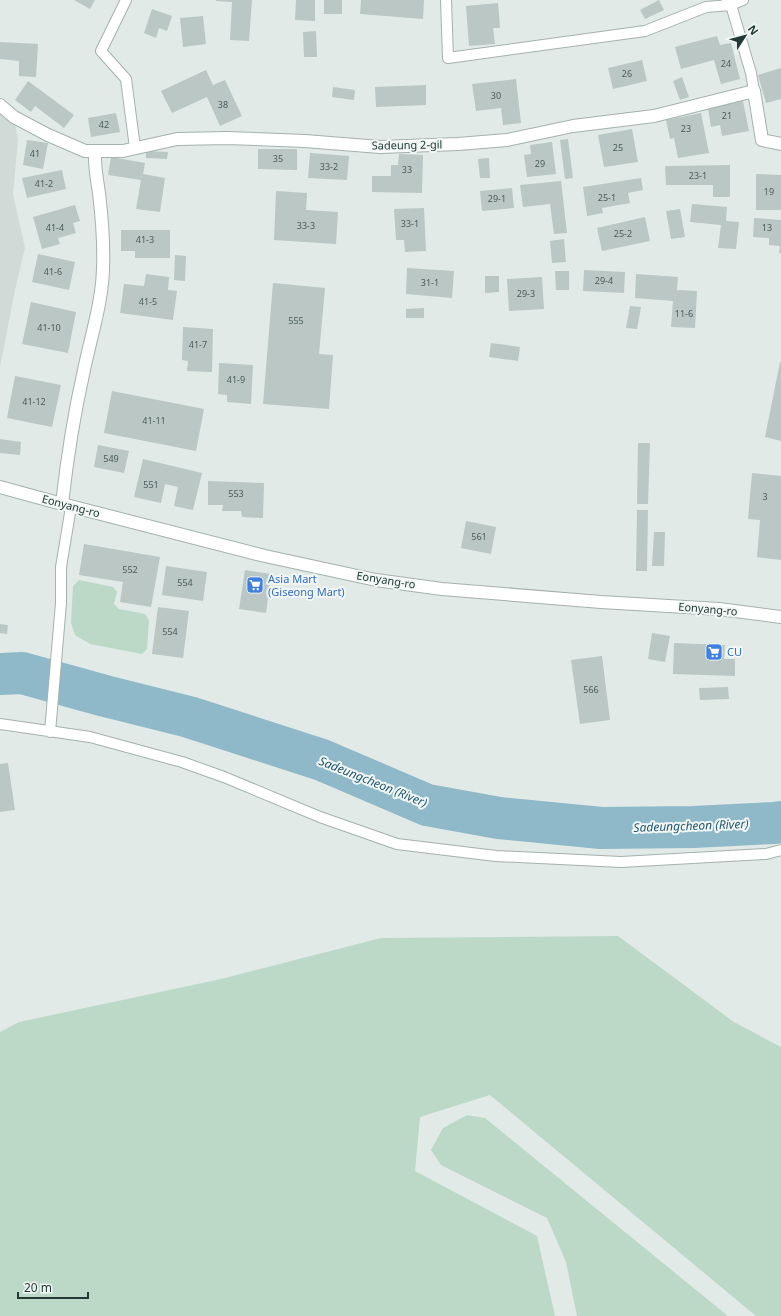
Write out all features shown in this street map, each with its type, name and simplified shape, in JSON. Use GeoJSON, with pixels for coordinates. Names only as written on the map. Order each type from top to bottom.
{"type":"FeatureCollection","features":[{"type":"Feature","properties":{"kind":"street","name":"Sadeung 2-gil"},"geometry":{"type":"LineString","coordinates":[[0,105],[14,117],[48,135],[86,151],[123,150],[177,139],[220,138],[305,141],[380,147],[458,144],[507,140],[573,126],[654,116],[754,91]]}},
{"type":"Feature","properties":{"kind":"street"},"geometry":{"type":"LineString","coordinates":[[754,91],[762,140],[781,144]]}},
{"type":"Feature","properties":{"kind":"street"},"geometry":{"type":"LineString","coordinates":[[66,505],[67,459],[84,370],[100,304],[103,268],[103,234],[94,164],[95,151]]}},
{"type":"Feature","properties":{"kind":"street","name":"Eonyang-ro"},"geometry":{"type":"LineString","coordinates":[[0,487],[273,558],[376,580],[442,589],[601,602],[718,609],[781,617]]}},
{"type":"Feature","properties":{"kind":"street"},"geometry":{"type":"LineString","coordinates":[[768,615],[781,610]]}},
{"type":"Feature","properties":{"kind":"lane"},"geometry":{"type":"LineString","coordinates":[[126,0],[100,51],[126,79],[135,148]]}},
{"type":"Feature","properties":{"kind":"lane"},"geometry":{"type":"LineString","coordinates":[[446,0],[448,58],[645,31],[706,7],[743,0]]}},
{"type":"Feature","properties":{"kind":"lane"},"geometry":{"type":"LineString","coordinates":[[728,2],[750,73],[754,91]]}},
{"type":"Feature","properties":{"kind":"lane"},"geometry":{"type":"LineString","coordinates":[[50,732],[61,603],[61,567],[66,505]]}},
{"type":"Feature","properties":{"kind":"lane"},"geometry":{"type":"LineString","coordinates":[[0,724],[90,737],[182,762],[396,844],[496,856],[621,862],[766,854],[781,850]]}},
{"type":"Feature","properties":{"kind":"shaded area"},"geometry":{"type":"Polygon","coordinates":[[[0,105],[14,117],[18,140],[13,194],[25,248],[0,367],[0,105]]]}},
{"type":"Feature","properties":{"kind":"green space"},"geometry":{"type":"Polygon","coordinates":[[[79,580],[113,587],[117,592],[114,604],[119,609],[145,614],[149,620],[147,649],[142,654],[90,644],[75,635],[71,623],[73,586],[79,580]]]}},
{"type":"Feature","properties":{"kind":"green space"},"geometry":{"type":"Polygon","coordinates":[[[618,936],[734,1022],[781,1047],[781,1316],[756,1316],[490,1095],[420,1117],[415,1171],[537,1236],[555,1316],[0,1316],[0,1032],[19,1022],[221,979],[381,938],[618,936]]]}},
{"type":"Feature","properties":{"kind":"green space"},"geometry":{"type":"Polygon","coordinates":[[[467,1115],[485,1118],[728,1316],[577,1316],[566,1262],[547,1218],[441,1165],[431,1150],[443,1128],[467,1115]]]}},
{"type":"Feature","properties":{"kind":"building"},"geometry":{"type":"Polygon","coordinates":[[[74,0],[95,0],[90,9],[74,0]]]}},
{"type":"Feature","properties":{"kind":"building"},"geometry":{"type":"Polygon","coordinates":[[[216,0],[252,0],[249,41],[230,40],[232,2],[216,0]]]}},
{"type":"Feature","properties":{"kind":"building"},"geometry":{"type":"Polygon","coordinates":[[[296,0],[315,0],[315,21],[295,20],[296,0]]]}},
{"type":"Feature","properties":{"kind":"building"},"geometry":{"type":"Polygon","coordinates":[[[324,0],[342,0],[342,14],[324,14],[324,0]]]}},
{"type":"Feature","properties":{"kind":"building"},"geometry":{"type":"Polygon","coordinates":[[[361,0],[424,0],[423,19],[360,14],[361,0]]]}},
{"type":"Feature","properties":{"kind":"building"},"geometry":{"type":"Polygon","coordinates":[[[659,0],[664,10],[645,19],[640,10],[659,0]]]}},
{"type":"Feature","properties":{"kind":"building"},"geometry":{"type":"Polygon","coordinates":[[[498,3],[500,28],[493,28],[495,44],[469,46],[466,6],[498,3]]]}},
{"type":"Feature","properties":{"kind":"building"},"geometry":{"type":"Polygon","coordinates":[[[152,9],[172,16],[167,31],[159,28],[156,38],[144,33],[152,9]]]}},
{"type":"Feature","properties":{"kind":"building"},"geometry":{"type":"Polygon","coordinates":[[[203,16],[206,44],[183,47],[180,18],[203,16]]]}},
{"type":"Feature","properties":{"kind":"building"},"geometry":{"type":"Polygon","coordinates":[[[316,31],[317,57],[304,57],[303,32],[316,31]]]}},
{"type":"Feature","properties":{"kind":"building"},"geometry":{"type":"Polygon","coordinates":[[[717,36],[720,45],[731,43],[740,79],[721,84],[714,60],[681,69],[675,47],[717,36]]]}},
{"type":"Feature","properties":{"kind":"building"},"geometry":{"type":"Polygon","coordinates":[[[0,42],[38,44],[36,77],[19,76],[19,61],[0,59],[0,42]]]}},
{"type":"Feature","properties":{"kind":"building"},"geometry":{"type":"Polygon","coordinates":[[[642,60],[647,81],[613,89],[608,68],[642,60]]]}},
{"type":"Feature","properties":{"kind":"building"},"geometry":{"type":"Polygon","coordinates":[[[781,68],[781,99],[766,103],[758,75],[781,68]]]}},
{"type":"Feature","properties":{"kind":"building"},"geometry":{"type":"Polygon","coordinates":[[[206,70],[213,85],[225,80],[242,116],[220,126],[207,97],[172,113],[161,91],[206,70]]]}},
{"type":"Feature","properties":{"kind":"building"},"geometry":{"type":"Polygon","coordinates":[[[682,77],[689,97],[680,100],[673,81],[682,77]]]}},
{"type":"Feature","properties":{"kind":"building"},"geometry":{"type":"Polygon","coordinates":[[[516,79],[521,123],[503,125],[501,108],[476,111],[472,84],[516,79]]]}},
{"type":"Feature","properties":{"kind":"building"},"geometry":{"type":"Polygon","coordinates":[[[28,81],[74,115],[64,128],[35,106],[31,112],[15,100],[28,81]]]}},
{"type":"Feature","properties":{"kind":"building"},"geometry":{"type":"Polygon","coordinates":[[[426,85],[426,105],[376,107],[375,87],[426,85]]]}},
{"type":"Feature","properties":{"kind":"building"},"geometry":{"type":"Polygon","coordinates":[[[333,87],[355,90],[354,100],[332,97],[333,87]]]}},
{"type":"Feature","properties":{"kind":"building"},"geometry":{"type":"Polygon","coordinates":[[[743,101],[749,131],[722,136],[720,125],[711,127],[708,108],[743,101]]]}},
{"type":"Feature","properties":{"kind":"building"},"geometry":{"type":"Polygon","coordinates":[[[116,113],[120,132],[91,137],[88,118],[116,113]]]}},
{"type":"Feature","properties":{"kind":"building"},"geometry":{"type":"Polygon","coordinates":[[[701,113],[709,153],[678,158],[674,138],[670,139],[666,120],[701,113]]]}},
{"type":"Feature","properties":{"kind":"building"},"geometry":{"type":"Polygon","coordinates":[[[632,129],[638,162],[604,167],[598,135],[632,129]]]}},
{"type":"Feature","properties":{"kind":"building"},"geometry":{"type":"Polygon","coordinates":[[[568,139],[573,178],[565,179],[560,140],[568,139]]]}},
{"type":"Feature","properties":{"kind":"building"},"geometry":{"type":"Polygon","coordinates":[[[27,140],[48,143],[43,169],[23,165],[27,140]]]}},
{"type":"Feature","properties":{"kind":"building"},"geometry":{"type":"Polygon","coordinates":[[[552,142],[556,174],[527,177],[524,155],[531,154],[530,145],[552,142]]]}},
{"type":"Feature","properties":{"kind":"building"},"geometry":{"type":"Polygon","coordinates":[[[258,149],[297,149],[297,170],[258,169],[258,149]]]}},
{"type":"Feature","properties":{"kind":"building"},"geometry":{"type":"Polygon","coordinates":[[[146,151],[168,152],[167,159],[146,158],[146,151]]]}},
{"type":"Feature","properties":{"kind":"building"},"geometry":{"type":"Polygon","coordinates":[[[310,153],[349,156],[347,180],[308,178],[310,153]]]}},
{"type":"Feature","properties":{"kind":"building"},"geometry":{"type":"Polygon","coordinates":[[[399,154],[423,155],[422,193],[372,192],[372,176],[391,176],[391,165],[398,165],[399,154]]]}},
{"type":"Feature","properties":{"kind":"building"},"geometry":{"type":"Polygon","coordinates":[[[111,157],[145,163],[143,174],[165,178],[160,212],[136,209],[141,180],[108,175],[111,157]]]}},
{"type":"Feature","properties":{"kind":"building"},"geometry":{"type":"Polygon","coordinates":[[[489,158],[490,178],[480,178],[478,159],[489,158]]]}},
{"type":"Feature","properties":{"kind":"building"},"geometry":{"type":"Polygon","coordinates":[[[730,165],[730,197],[713,197],[713,185],[666,185],[665,166],[730,165]]]}},
{"type":"Feature","properties":{"kind":"building"},"geometry":{"type":"Polygon","coordinates":[[[62,170],[66,189],[27,198],[22,178],[62,170]]]}},
{"type":"Feature","properties":{"kind":"building"},"geometry":{"type":"Polygon","coordinates":[[[756,174],[781,175],[781,210],[756,210],[756,174]]]}},
{"type":"Feature","properties":{"kind":"building"},"geometry":{"type":"Polygon","coordinates":[[[641,178],[643,190],[628,193],[630,203],[602,208],[603,213],[587,216],[583,187],[641,178]]]}},
{"type":"Feature","properties":{"kind":"building"},"geometry":{"type":"Polygon","coordinates":[[[561,181],[567,233],[554,234],[550,204],[523,207],[520,185],[561,181]]]}},
{"type":"Feature","properties":{"kind":"building"},"geometry":{"type":"Polygon","coordinates":[[[512,188],[514,208],[482,211],[480,191],[512,188]]]}},
{"type":"Feature","properties":{"kind":"building"},"geometry":{"type":"Polygon","coordinates":[[[276,191],[307,193],[306,210],[338,212],[336,244],[274,240],[276,191]]]}},
{"type":"Feature","properties":{"kind":"building"},"geometry":{"type":"Polygon","coordinates":[[[692,204],[727,207],[726,221],[739,222],[736,249],[718,248],[721,225],[690,222],[692,204]]]}},
{"type":"Feature","properties":{"kind":"building"},"geometry":{"type":"Polygon","coordinates":[[[75,205],[80,221],[73,223],[76,233],[58,238],[60,244],[42,249],[33,217],[75,205]]]}},
{"type":"Feature","properties":{"kind":"building"},"geometry":{"type":"Polygon","coordinates":[[[424,208],[426,251],[405,252],[404,240],[396,240],[394,209],[424,208]]]}},
{"type":"Feature","properties":{"kind":"building"},"geometry":{"type":"Polygon","coordinates":[[[680,209],[685,237],[671,239],[666,211],[680,209]]]}},
{"type":"Feature","properties":{"kind":"building"},"geometry":{"type":"Polygon","coordinates":[[[645,217],[650,241],[602,251],[597,228],[645,217]]]}},
{"type":"Feature","properties":{"kind":"building"},"geometry":{"type":"Polygon","coordinates":[[[754,218],[781,220],[781,253],[779,253],[780,246],[769,245],[769,238],[753,237],[754,218]]]}},
{"type":"Feature","properties":{"kind":"building"},"geometry":{"type":"Polygon","coordinates":[[[121,230],[170,230],[170,258],[135,258],[135,251],[121,251],[121,230]]]}},
{"type":"Feature","properties":{"kind":"building"},"geometry":{"type":"Polygon","coordinates":[[[564,239],[566,262],[552,263],[550,241],[564,239]]]}},
{"type":"Feature","properties":{"kind":"building"},"geometry":{"type":"Polygon","coordinates":[[[38,254],[75,262],[69,290],[32,282],[38,254]]]}},
{"type":"Feature","properties":{"kind":"building"},"geometry":{"type":"Polygon","coordinates":[[[175,255],[186,256],[185,281],[174,280],[175,255]]]}},
{"type":"Feature","properties":{"kind":"building"},"geometry":{"type":"Polygon","coordinates":[[[407,268],[454,271],[452,298],[406,294],[407,268]]]}},
{"type":"Feature","properties":{"kind":"building"},"geometry":{"type":"Polygon","coordinates":[[[584,270],[625,272],[624,293],[583,291],[584,270]]]}},
{"type":"Feature","properties":{"kind":"building"},"geometry":{"type":"Polygon","coordinates":[[[555,271],[569,271],[569,290],[556,290],[555,271]]]}},
{"type":"Feature","properties":{"kind":"building"},"geometry":{"type":"Polygon","coordinates":[[[146,274],[169,277],[168,290],[177,291],[173,320],[120,313],[124,284],[144,286],[146,274]]]}},
{"type":"Feature","properties":{"kind":"building"},"geometry":{"type":"Polygon","coordinates":[[[636,274],[678,277],[677,290],[697,291],[695,328],[671,327],[673,301],[635,298],[636,274]]]}},
{"type":"Feature","properties":{"kind":"building"},"geometry":{"type":"Polygon","coordinates":[[[485,276],[499,276],[499,292],[485,293],[485,276]]]}},
{"type":"Feature","properties":{"kind":"building"},"geometry":{"type":"Polygon","coordinates":[[[542,277],[544,309],[509,311],[507,279],[542,277]]]}},
{"type":"Feature","properties":{"kind":"building"},"geometry":{"type":"Polygon","coordinates":[[[273,283],[325,288],[319,354],[333,355],[329,409],[263,404],[273,283]]]}},
{"type":"Feature","properties":{"kind":"building"},"geometry":{"type":"Polygon","coordinates":[[[31,302],[76,312],[68,353],[22,344],[31,302]]]}},
{"type":"Feature","properties":{"kind":"building"},"geometry":{"type":"Polygon","coordinates":[[[630,306],[641,307],[637,329],[626,328],[630,306]]]}},
{"type":"Feature","properties":{"kind":"building"},"geometry":{"type":"Polygon","coordinates":[[[424,308],[424,318],[406,318],[406,309],[424,308]]]}},
{"type":"Feature","properties":{"kind":"building"},"geometry":{"type":"Polygon","coordinates":[[[183,327],[213,329],[212,372],[187,371],[188,361],[182,360],[183,327]]]}},
{"type":"Feature","properties":{"kind":"building"},"geometry":{"type":"Polygon","coordinates":[[[491,343],[520,347],[518,361],[489,357],[491,343]]]}},
{"type":"Feature","properties":{"kind":"building"},"geometry":{"type":"Polygon","coordinates":[[[781,362],[781,441],[765,437],[781,362]]]}},
{"type":"Feature","properties":{"kind":"building"},"geometry":{"type":"Polygon","coordinates":[[[219,363],[253,365],[251,404],[227,402],[227,395],[218,394],[219,363]]]}},
{"type":"Feature","properties":{"kind":"building"},"geometry":{"type":"Polygon","coordinates":[[[15,376],[61,385],[52,427],[7,418],[15,376]]]}},
{"type":"Feature","properties":{"kind":"building"},"geometry":{"type":"Polygon","coordinates":[[[112,391],[204,409],[196,451],[104,433],[112,391]]]}},
{"type":"Feature","properties":{"kind":"building"},"geometry":{"type":"Polygon","coordinates":[[[0,439],[21,442],[20,455],[0,453],[0,439]]]}},
{"type":"Feature","properties":{"kind":"building"},"geometry":{"type":"Polygon","coordinates":[[[638,443],[650,443],[648,504],[637,504],[638,443]]]}},
{"type":"Feature","properties":{"kind":"building"},"geometry":{"type":"Polygon","coordinates":[[[98,445],[129,451],[124,473],[94,467],[98,445]]]}},
{"type":"Feature","properties":{"kind":"building"},"geometry":{"type":"Polygon","coordinates":[[[143,459],[202,473],[193,510],[174,506],[178,487],[165,484],[161,503],[134,497],[143,459]]]}},
{"type":"Feature","properties":{"kind":"building"},"geometry":{"type":"Polygon","coordinates":[[[752,473],[781,476],[781,560],[757,557],[760,520],[748,519],[752,473]]]}},
{"type":"Feature","properties":{"kind":"building"},"geometry":{"type":"Polygon","coordinates":[[[208,481],[264,483],[263,518],[242,517],[241,511],[222,511],[223,505],[208,505],[208,481]]]}},
{"type":"Feature","properties":{"kind":"building"},"geometry":{"type":"Polygon","coordinates":[[[637,510],[648,510],[647,571],[636,571],[637,510]]]}},
{"type":"Feature","properties":{"kind":"building"},"geometry":{"type":"Polygon","coordinates":[[[466,521],[496,527],[491,554],[461,548],[466,521]]]}},
{"type":"Feature","properties":{"kind":"building"},"geometry":{"type":"Polygon","coordinates":[[[654,532],[665,532],[664,566],[652,566],[654,532]]]}},
{"type":"Feature","properties":{"kind":"building"},"geometry":{"type":"Polygon","coordinates":[[[84,544],[160,557],[151,607],[120,602],[123,582],[79,575],[84,544]]]}},
{"type":"Feature","properties":{"kind":"building"},"geometry":{"type":"Polygon","coordinates":[[[166,566],[207,572],[203,601],[162,595],[166,566]]]}},
{"type":"Feature","properties":{"kind":"building"},"geometry":{"type":"Polygon","coordinates":[[[245,570],[271,574],[266,613],[239,609],[245,570]]]}},
{"type":"Feature","properties":{"kind":"building"},"geometry":{"type":"Polygon","coordinates":[[[158,607],[189,611],[183,658],[152,654],[158,607]]]}},
{"type":"Feature","properties":{"kind":"building"},"geometry":{"type":"Polygon","coordinates":[[[0,624],[8,625],[7,634],[0,633],[0,624]]]}},
{"type":"Feature","properties":{"kind":"building"},"geometry":{"type":"Polygon","coordinates":[[[652,633],[670,636],[665,662],[648,659],[652,633]]]}},
{"type":"Feature","properties":{"kind":"building"},"geometry":{"type":"Polygon","coordinates":[[[674,643],[725,645],[724,659],[735,659],[735,676],[673,674],[674,643]]]}},
{"type":"Feature","properties":{"kind":"building"},"geometry":{"type":"Polygon","coordinates":[[[602,656],[610,720],[580,724],[571,660],[602,656]]]}},
{"type":"Feature","properties":{"kind":"building"},"geometry":{"type":"Polygon","coordinates":[[[728,687],[729,699],[700,700],[699,688],[728,687]]]}},
{"type":"Feature","properties":{"kind":"building"},"geometry":{"type":"Polygon","coordinates":[[[8,763],[15,810],[0,812],[0,764],[8,763]]]}},
{"type":"Feature","properties":{"kind":"waterway","name":"Sadeungcheon (River)"},"geometry":{"type":"LineString","coordinates":[[0,674],[22,673],[189,717],[322,760],[427,805],[499,818],[601,828],[693,827],[781,822]]}},
{"type":"Feature","properties":{"kind":"place","name":"Asia Mart (Giseong Mart)"},"geometry":{"type":"Point","coordinates":[255,585]}},
{"type":"Feature","properties":{"kind":"place","name":"CU"},"geometry":{"type":"Point","coordinates":[714,652]}}]}
